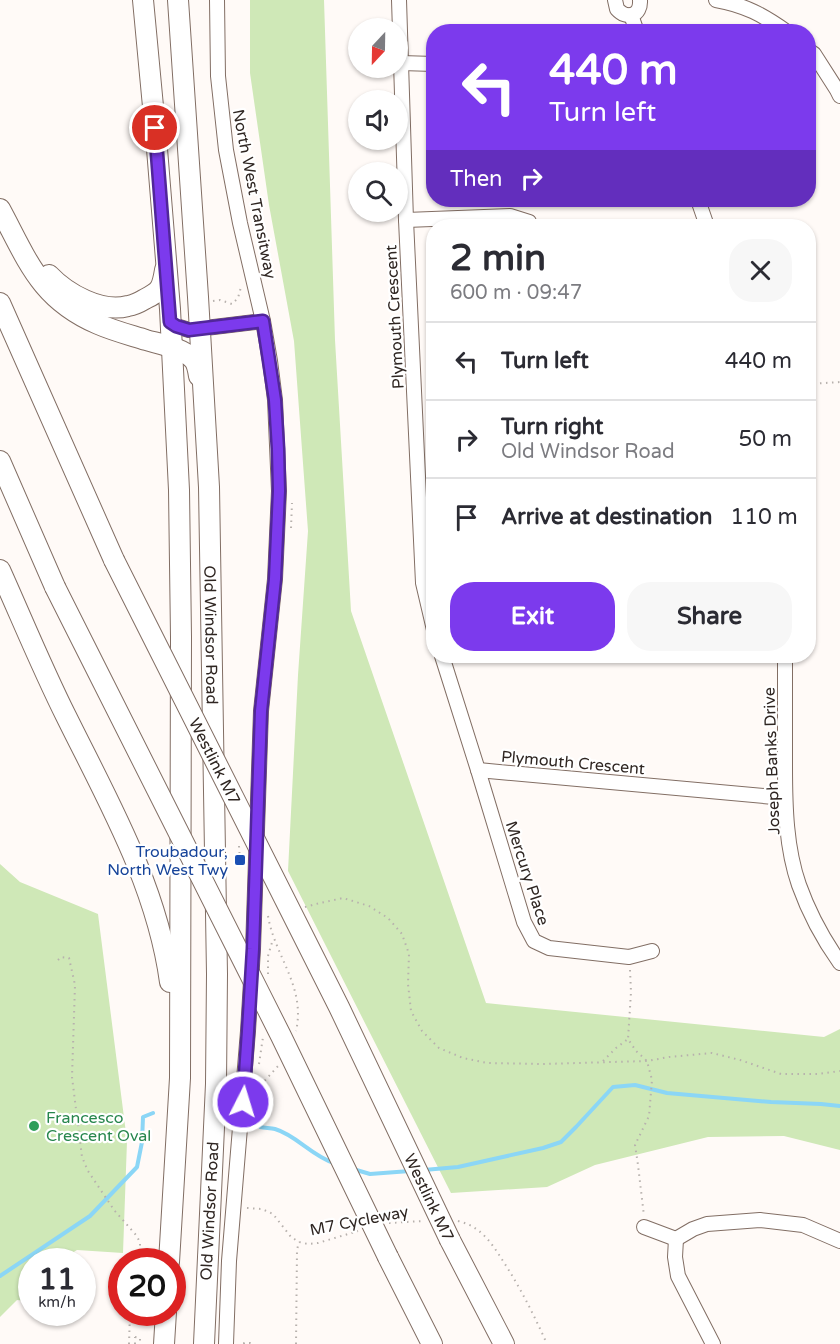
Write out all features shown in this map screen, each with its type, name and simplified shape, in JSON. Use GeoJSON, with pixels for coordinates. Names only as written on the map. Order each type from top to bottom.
{"type":"FeatureCollection","features":[{"type":"Feature","properties":{"kind":"highway","name":"Old Windsor Road"},"geometry":{"type":"LineString","coordinates":[[143,0],[166,263],[179,490],[180,1078],[170,1248]]}},
{"type":"Feature","properties":{"kind":"highway","name":"Old Windsor Road"},"geometry":{"type":"LineString","coordinates":[[178,0],[209,487],[217,974],[216,1084],[204,1344]]}},
{"type":"Feature","properties":{"kind":"highway"},"geometry":{"type":"LineString","coordinates":[[0,204],[37,262],[61,285],[79,297],[92,302],[120,307],[129,306],[150,297],[162,284],[166,263]]}},
{"type":"Feature","properties":{"kind":"highway"},"geometry":{"type":"LineString","coordinates":[[0,209],[34,273],[57,300],[102,326],[171,347],[193,358],[204,399]]}},
{"type":"Feature","properties":{"kind":"highway","name":"Westlink M7"},"geometry":{"type":"LineString","coordinates":[[0,303],[114,560],[339,1007],[450,1240],[504,1344]]}},
{"type":"Feature","properties":{"kind":"highway"},"geometry":{"type":"LineString","coordinates":[[0,461],[55,587],[281,1036],[432,1344]]}},
{"type":"Feature","properties":{"kind":"highway"},"geometry":{"type":"LineString","coordinates":[[0,570],[59,702],[126,837],[144,880],[159,923],[167,962],[180,1078]]}},
{"type":"Feature","properties":{"kind":"highway"},"geometry":{"type":"LineString","coordinates":[[164,1344],[165,1326]]}},
{"type":"Feature","properties":{"kind":"street","name":"North West Transitway"},"geometry":{"type":"LineString","coordinates":[[217,0],[218,76],[226,150],[270,361],[276,420],[279,491],[275,579],[261,711],[253,949],[226,1344]]}},
{"type":"Feature","properties":{"kind":"street","name":"Plymouth Crescent"},"geometry":{"type":"LineString","coordinates":[[399,0],[400,18]]}},
{"type":"Feature","properties":{"kind":"street"},"geometry":{"type":"LineString","coordinates":[[615,0],[615,6],[620,13],[625,15],[631,15],[639,10],[641,0]]}},
{"type":"Feature","properties":{"kind":"street"},"geometry":{"type":"LineString","coordinates":[[716,0],[734,3],[763,15],[776,24]]}},
{"type":"Feature","properties":{"kind":"street"},"geometry":{"type":"LineString","coordinates":[[631,15],[634,24]]}},
{"type":"Feature","properties":{"kind":"street"},"geometry":{"type":"LineString","coordinates":[[816,59],[840,96]]}},
{"type":"Feature","properties":{"kind":"street"},"geometry":{"type":"LineString","coordinates":[[408,63],[426,64]]}},
{"type":"Feature","properties":{"kind":"street","name":"Plymouth Crescent"},"geometry":{"type":"LineString","coordinates":[[401,78],[404,162]]}},
{"type":"Feature","properties":{"kind":"street"},"geometry":{"type":"LineString","coordinates":[[432,219],[510,216],[520,219]]}},
{"type":"Feature","properties":{"kind":"street"},"geometry":{"type":"LineString","coordinates":[[408,220],[426,219]]}},
{"type":"Feature","properties":{"kind":"street","name":"Plymouth Crescent"},"geometry":{"type":"LineString","coordinates":[[406,222],[423,583],[426,596]]}},
{"type":"Feature","properties":{"kind":"street"},"geometry":{"type":"LineString","coordinates":[[170,322],[189,330],[263,321]]}},
{"type":"Feature","properties":{"kind":"street","name":"Plymouth Crescent"},"geometry":{"type":"LineString","coordinates":[[444,663],[478,770],[785,798]]}},
{"type":"Feature","properties":{"kind":"street","name":"Joseph Banks Drive"},"geometry":{"type":"LineString","coordinates":[[785,663],[785,798],[791,849],[799,885],[817,926],[840,963]]}},
{"type":"Feature","properties":{"kind":"street","name":"Mercury Place"},"geometry":{"type":"LineString","coordinates":[[478,770],[524,922],[534,941],[549,948],[629,957],[652,951]]}},
{"type":"Feature","properties":{"kind":"street"},"geometry":{"type":"LineString","coordinates":[[676,1239],[707,1224],[760,1220],[803,1225],[840,1241]]}},
{"type":"Feature","properties":{"kind":"street"},"geometry":{"type":"LineString","coordinates":[[644,1227],[676,1239]]}},
{"type":"Feature","properties":{"kind":"street"},"geometry":{"type":"LineString","coordinates":[[676,1239],[675,1257],[678,1276],[713,1344]]}},
{"type":"Feature","properties":{"kind":"path"},"geometry":{"type":"LineString","coordinates":[[220,300],[232,304],[235,302],[241,291],[241,279]]}},
{"type":"Feature","properties":{"kind":"path"},"geometry":{"type":"LineString","coordinates":[[816,384],[840,382]]}},
{"type":"Feature","properties":{"kind":"path"},"geometry":{"type":"LineString","coordinates":[[301,909],[343,898],[369,906],[388,918],[402,934],[409,954],[408,984],[411,1011],[422,1031],[439,1048],[463,1058],[487,1063],[543,1064],[647,1061],[712,1053],[782,1074],[817,1074],[840,1071]]}},
{"type":"Feature","properties":{"kind":"path"},"geometry":{"type":"LineString","coordinates":[[268,918],[273,918]]}},
{"type":"Feature","properties":{"kind":"path"},"geometry":{"type":"LineString","coordinates":[[58,960],[61,957],[69,958],[75,985],[72,1077],[82,1158],[114,1210],[136,1235],[140,1248]]}},
{"type":"Feature","properties":{"kind":"path"},"geometry":{"type":"LineString","coordinates":[[629,957],[631,992],[628,1039],[647,1061],[652,1080],[649,1116],[634,1145],[644,1208],[644,1227]]}},
{"type":"Feature","properties":{"kind":"path"},"geometry":{"type":"LineString","coordinates":[[602,1062],[628,1039]]}},
{"type":"Feature","properties":{"kind":"path","name":"M7 Cycleway"},"geometry":{"type":"LineString","coordinates":[[244,1208],[262,1209],[273,1214],[291,1237],[308,1244],[358,1231]]}},
{"type":"Feature","properties":{"kind":"path","name":"M7 Cycleway"},"geometry":{"type":"LineString","coordinates":[[385,1224],[420,1221]]}},
{"type":"Feature","properties":{"kind":"path"},"geometry":{"type":"LineString","coordinates":[[489,1241],[532,1310],[547,1344]]}},
{"type":"Feature","properties":{"kind":"path"},"geometry":{"type":"LineString","coordinates":[[296,1344],[299,1242]]}},
{"type":"Feature","properties":{"kind":"path"},"geometry":{"type":"LineString","coordinates":[[129,1344],[130,1326]]}},
{"type":"Feature","properties":{"kind":"path"},"geometry":{"type":"LineString","coordinates":[[135,1344],[135,1337],[140,1338],[140,1344]]}},
{"type":"Feature","properties":{"kind":"path"},"geometry":{"type":"LineString","coordinates":[[244,1344],[244,1342],[250,1344]]}},
{"type":"Feature","properties":{"kind":"green space"},"geometry":{"type":"Polygon","coordinates":[[[250,0],[324,0],[335,340],[351,611],[486,1003],[824,1037],[840,1029],[840,1150],[784,1136],[708,1137],[595,1165],[547,1187],[451,1193],[288,871],[308,531],[294,341],[269,205],[250,73],[250,0]]]}},
{"type":"Feature","properties":{"kind":"green space"},"geometry":{"type":"Polygon","coordinates":[[[0,864],[20,882],[98,914],[127,1141],[123,1248],[108,1248],[108,1252],[96,1251],[96,1248],[18,1248],[18,1300],[0,1317],[0,864]]]}},
{"type":"Feature","properties":{"kind":"waterway"},"geometry":{"type":"LineString","coordinates":[[424,1170],[458,1167],[561,1142],[613,1087],[635,1085],[667,1093],[840,1106]]}},
{"type":"Feature","properties":{"kind":"waterway"},"geometry":{"type":"LineString","coordinates":[[0,1276],[90,1216],[137,1167],[142,1142],[143,1117],[153,1113]]}},
{"type":"Feature","properties":{"kind":"waterway"},"geometry":{"type":"LineString","coordinates":[[260,1127],[283,1132],[318,1156],[334,1163]]}},
{"type":"Feature","properties":{"kind":"waterway"},"geometry":{"type":"LineString","coordinates":[[353,1169],[370,1174],[410,1171]]}},
{"type":"Feature","properties":{"kind":"place","name":"Troubadour, North West Twy"},"geometry":{"type":"Point","coordinates":[240,860]}},
{"type":"Feature","properties":{"kind":"place","name":"Francesco Crescent Oval"},"geometry":{"type":"Point","coordinates":[34,1126]}},
{"type":"Feature","properties":{"kind":"route"},"geometry":{"type":"LineString","coordinates":[[155,128],[170,322],[181,328],[194,330],[263,321],[275,400],[279,491],[278,531],[261,711],[253,949],[243,1102]]}}]}
